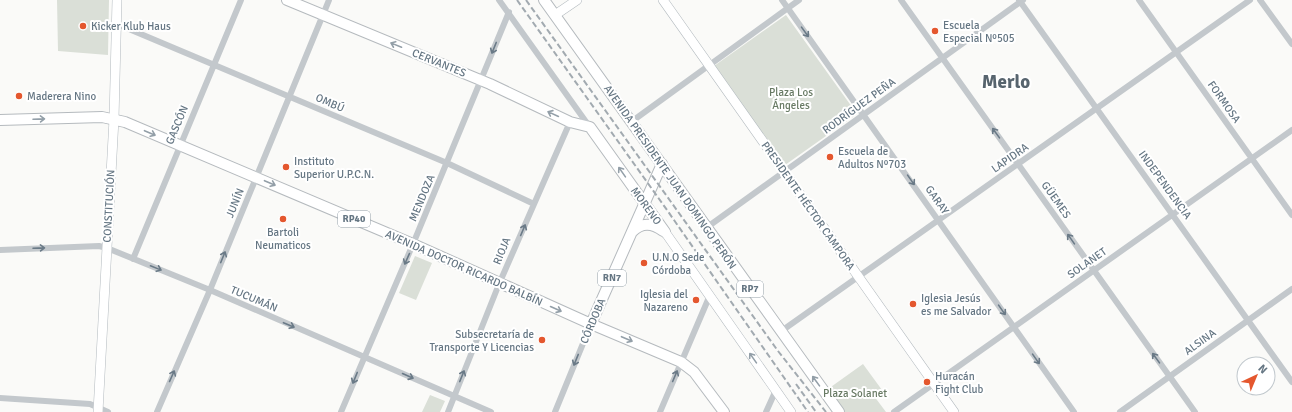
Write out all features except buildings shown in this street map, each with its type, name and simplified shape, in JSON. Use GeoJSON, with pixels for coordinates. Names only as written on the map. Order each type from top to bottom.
{"type":"FeatureCollection","features":[{"type":"Feature","properties":{"kind":"main road","name":"CERVANTES"},"geometry":{"type":"LineString","coordinates":[[287,0],[481,81],[570,122],[590,127]]}},
{"type":"Feature","properties":{"kind":"main road","name":"AVENIDA PRESIDENTE JUAN DOMINGO PERÓN"},"geometry":{"type":"LineString","coordinates":[[544,0],[780,332],[839,412]]}},
{"type":"Feature","properties":{"kind":"main road","name":"AVENIDA DOCTOR RICARDO BALBÍN"},"geometry":{"type":"LineString","coordinates":[[0,120],[102,117],[114,119],[179,145],[413,244],[499,284],[681,362],[694,372],[724,412]]}},
{"type":"Feature","properties":{"kind":"main road","name":"MORENO"},"geometry":{"type":"LineString","coordinates":[[590,127],[665,232]]}},
{"type":"Feature","properties":{"kind":"main road","name":"CÓRDOBA"},"geometry":{"type":"LineString","coordinates":[[591,324],[662,164]]}},
{"type":"Feature","properties":{"kind":"main road"},"geometry":{"type":"LineString","coordinates":[[632,232],[638,226],[647,224],[656,226],[665,232]]}},
{"type":"Feature","properties":{"kind":"street","name":"CONSTITUCIÓN"},"geometry":{"type":"LineString","coordinates":[[98,410],[114,119],[117,0]]}},
{"type":"Feature","properties":{"kind":"street","name":"GASCÓN"},"geometry":{"type":"LineString","coordinates":[[133,259],[179,145],[241,0]]}},
{"type":"Feature","properties":{"kind":"street","name":"JUNÍN"},"geometry":{"type":"LineString","coordinates":[[157,412],[210,290],[288,96],[329,0]]}},
{"type":"Feature","properties":{"kind":"street","name":"MORENO"},"geometry":{"type":"LineString","coordinates":[[499,0],[590,127]]}},
{"type":"Feature","properties":{"kind":"street"},"geometry":{"type":"LineString","coordinates":[[556,15],[577,0]]}},
{"type":"Feature","properties":{"kind":"street","name":"PRESIDENTE HÉCTOR CAMPORA"},"geometry":{"type":"LineString","coordinates":[[663,0],[954,412]]}},
{"type":"Feature","properties":{"kind":"street","name":"GARAY"},"geometry":{"type":"LineString","coordinates":[[782,0],[1074,412]]}},
{"type":"Feature","properties":{"kind":"street"},"geometry":{"type":"LineString","coordinates":[[631,122],[799,0]]}},
{"type":"Feature","properties":{"kind":"street","name":"GÜEMES"},"geometry":{"type":"LineString","coordinates":[[901,0],[1195,412]]}},
{"type":"Feature","properties":{"kind":"street","name":"FORMOSA"},"geometry":{"type":"LineString","coordinates":[[1138,0],[1292,215]]}},
{"type":"Feature","properties":{"kind":"street","name":"LAPIDRA"},"geometry":{"type":"LineString","coordinates":[[780,332],[1250,0]]}},
{"type":"Feature","properties":{"kind":"street"},"geometry":{"type":"LineString","coordinates":[[1260,0],[1292,44]]}},
{"type":"Feature","properties":{"kind":"street","name":"RODRÍGUEZ PEÑA"},"geometry":{"type":"LineString","coordinates":[[706,228],[1021,1]]}},
{"type":"Feature","properties":{"kind":"street","name":"INDEPENDENCIA"},"geometry":{"type":"LineString","coordinates":[[1021,1],[1174,214],[1292,382]]}},
{"type":"Feature","properties":{"kind":"street","name":"MENDOZA"},"geometry":{"type":"LineString","coordinates":[[342,412],[509,12]]}},
{"type":"Feature","properties":{"kind":"street","name":"OMBÚ"},"geometry":{"type":"LineString","coordinates":[[117,24],[447,163],[534,204]]}},
{"type":"Feature","properties":{"kind":"street","name":"RIOJA"},"geometry":{"type":"LineString","coordinates":[[448,412],[499,284],[570,122]]}},
{"type":"Feature","properties":{"kind":"street","name":"SOLANET"},"geometry":{"type":"LineString","coordinates":[[894,412],[1292,130]]}},
{"type":"Feature","properties":{"kind":"street","name":"MORENO"},"geometry":{"type":"LineString","coordinates":[[665,232],[791,412]]}},
{"type":"Feature","properties":{"kind":"street","name":"TUCUMÁN"},"geometry":{"type":"LineString","coordinates":[[0,250],[99,246],[107,248],[210,290],[491,412]]}},
{"type":"Feature","properties":{"kind":"street","name":"ALSINA"},"geometry":{"type":"LineString","coordinates":[[1120,412],[1292,289]]}},
{"type":"Feature","properties":{"kind":"street"},"geometry":{"type":"LineString","coordinates":[[660,412],[710,295]]}},
{"type":"Feature","properties":{"kind":"street","name":"CÓRDOBA"},"geometry":{"type":"LineString","coordinates":[[555,412],[591,324]]}},
{"type":"Feature","properties":{"kind":"street"},"geometry":{"type":"LineString","coordinates":[[766,412],[776,390]]}},
{"type":"Feature","properties":{"kind":"street"},"geometry":{"type":"LineString","coordinates":[[0,398],[90,404],[98,410],[108,412]]}},
{"type":"Feature","properties":{"kind":"green space","name":"Kicker Klub Haus"},"geometry":{"type":"Polygon","coordinates":[[[57,0],[109,0],[108,55],[58,51],[57,0]]]}},
{"type":"Feature","properties":{"kind":"green space","name":"Plaza Los Ángeles"},"geometry":{"type":"Polygon","coordinates":[[[786,15],[857,114],[785,165],[714,66],[786,15]]]}},
{"type":"Feature","properties":{"kind":"green space"},"geometry":{"type":"Polygon","coordinates":[[[415,256],[432,263],[416,300],[399,293],[415,256]]]}},
{"type":"Feature","properties":{"kind":"green space","name":"Plaza Solanet"},"geometry":{"type":"Polygon","coordinates":[[[863,364],[882,390],[874,396],[886,412],[845,412],[828,389],[863,364]]]}},
{"type":"Feature","properties":{"kind":"green space"},"geometry":{"type":"Polygon","coordinates":[[[430,395],[445,401],[440,412],[422,412],[430,395]]]}},
{"type":"Feature","properties":{"kind":"railway"},"geometry":{"type":"LineString","coordinates":[[517,0],[667,210],[808,412]]}},
{"type":"Feature","properties":{"kind":"railway"},"geometry":{"type":"LineString","coordinates":[[526,0],[778,351],[826,412]]}},
{"type":"Feature","properties":{"kind":"railway"},"geometry":{"type":"LineString","coordinates":[[796,384],[816,412]]}},
{"type":"Feature","properties":{"kind":"place","name":"Kicker Klub Haus"},"geometry":{"type":"Point","coordinates":[83,26]}},
{"type":"Feature","properties":{"kind":"place","name":"Escuela Especial Nº505"},"geometry":{"type":"Point","coordinates":[935,31]}},
{"type":"Feature","properties":{"kind":"place","name":"Maderera Nino"},"geometry":{"type":"Point","coordinates":[19,96]}},
{"type":"Feature","properties":{"kind":"place","name":"Escuela de Adultos Nº703"},"geometry":{"type":"Point","coordinates":[830,157]}},
{"type":"Feature","properties":{"kind":"place","name":"Instituto Superior U.P.C.N."},"geometry":{"type":"Point","coordinates":[286,167]}},
{"type":"Feature","properties":{"kind":"place","name":"Bartoli Neumaticos"},"geometry":{"type":"Point","coordinates":[283,219]}},
{"type":"Feature","properties":{"kind":"place","name":"U.N.O Sede Córdoba"},"geometry":{"type":"Point","coordinates":[644,263]}},
{"type":"Feature","properties":{"kind":"place","name":"Iglesia del Nazareno"},"geometry":{"type":"Point","coordinates":[696,300]}},
{"type":"Feature","properties":{"kind":"place","name":"Iglesia Jesús es me Salvador"},"geometry":{"type":"Point","coordinates":[913,304]}},
{"type":"Feature","properties":{"kind":"place","name":"Subsecretaría de Transporte Y Licencias"},"geometry":{"type":"Point","coordinates":[542,340]}},
{"type":"Feature","properties":{"kind":"place","name":"Huracán Fight Club"},"geometry":{"type":"Point","coordinates":[927,382]}},
{"type":"Feature","properties":{"kind":"district","name":"Merlo"},"geometry":{"type":"Point","coordinates":[1006,82]}}]}
